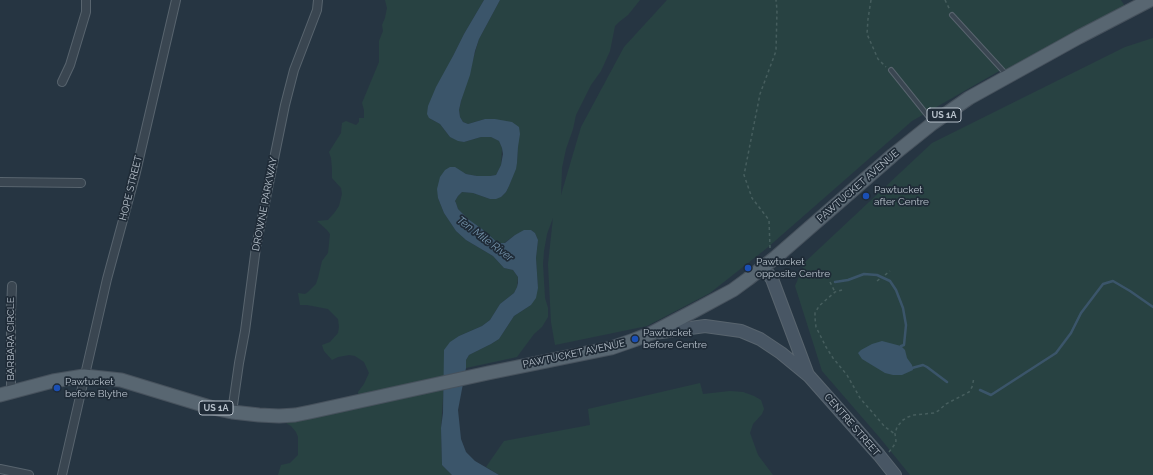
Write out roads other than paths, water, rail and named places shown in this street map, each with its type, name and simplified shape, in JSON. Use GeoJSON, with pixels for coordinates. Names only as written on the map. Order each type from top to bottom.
{"type":"FeatureCollection","features":[{"type":"Feature","properties":{"kind":"main road","name":"PAWTUCKET AVENUE"},"geometry":{"type":"LineString","coordinates":[[6,393],[52,381],[84,376],[121,380],[213,408],[232,412],[266,415],[295,414],[611,348],[652,333],[733,290],[767,264],[933,123],[969,98],[1079,37],[1150,0]]}},
{"type":"Feature","properties":{"kind":"main road","name":"CENTRE STREET"},"geometry":{"type":"LineString","coordinates":[[767,264],[809,376]]}},
{"type":"Feature","properties":{"kind":"main road","name":"CENTRE STREET"},"geometry":{"type":"LineString","coordinates":[[652,333],[705,326],[741,331],[760,339],[781,353],[809,376],[895,475]]}},
{"type":"Feature","properties":{"kind":"street"},"geometry":{"type":"LineString","coordinates":[[62,82],[70,65],[86,12],[86,0]]}},
{"type":"Feature","properties":{"kind":"street","name":"HOPE STREET"},"geometry":{"type":"LineString","coordinates":[[62,475],[107,279],[135,176],[176,0]]}},
{"type":"Feature","properties":{"kind":"street","name":"DROWNE PARKWAY"},"geometry":{"type":"LineString","coordinates":[[232,412],[245,331],[256,247],[285,105],[294,70],[317,10],[318,0]]}},
{"type":"Feature","properties":{"kind":"street"},"geometry":{"type":"LineString","coordinates":[[0,182],[81,183]]}},
{"type":"Feature","properties":{"kind":"street","name":"BARBARA CIRCLE"},"geometry":{"type":"LineString","coordinates":[[6,393],[12,286]]}},
{"type":"Feature","properties":{"kind":"street"},"geometry":{"type":"LineString","coordinates":[[0,469],[29,475]]}},
{"type":"Feature","properties":{"kind":"lane"},"geometry":{"type":"LineString","coordinates":[[952,15],[1008,76]]}},
{"type":"Feature","properties":{"kind":"lane"},"geometry":{"type":"LineString","coordinates":[[891,70],[933,123]]}},
{"type":"Feature","properties":{"kind":"water","name":"Ten Mile River"},"geometry":{"type":"Polygon","coordinates":[[[484,0],[500,0],[479,39],[470,75],[461,101],[459,110],[460,117],[463,122],[468,124],[485,119],[495,119],[512,122],[519,127],[520,134],[517,163],[509,186],[501,197],[490,199],[473,193],[462,192],[455,201],[458,209],[468,219],[498,243],[505,243],[524,230],[531,230],[535,233],[538,240],[536,258],[538,288],[536,298],[531,305],[514,316],[499,339],[469,355],[466,360],[466,368],[458,410],[461,439],[466,452],[475,461],[499,475],[452,475],[442,465],[441,428],[443,413],[444,350],[450,342],[459,336],[482,326],[490,320],[500,304],[514,293],[518,283],[518,277],[513,270],[504,268],[493,256],[466,240],[456,231],[444,213],[438,198],[437,189],[440,177],[445,170],[450,167],[455,167],[466,174],[477,176],[496,175],[501,165],[503,154],[499,141],[491,137],[481,137],[464,142],[458,141],[450,137],[440,124],[429,118],[427,114],[428,106],[436,87],[484,0]]]}},
{"type":"Feature","properties":{"kind":"water"},"geometry":{"type":"Polygon","coordinates":[[[882,341],[901,346],[905,350],[913,370],[902,375],[893,375],[885,373],[862,359],[858,353],[861,350],[882,341]]]}},
{"type":"Feature","properties":{"kind":"waterway"},"geometry":{"type":"LineString","coordinates":[[835,282],[848,280],[864,274],[877,275],[890,281],[896,290],[903,308],[906,325],[904,345],[901,346]]}},
{"type":"Feature","properties":{"kind":"waterway"},"geometry":{"type":"LineString","coordinates":[[980,390],[991,395],[1056,353],[1071,333],[1081,313],[1103,284],[1113,281],[1153,307]]}},
{"type":"Feature","properties":{"kind":"waterway"},"geometry":{"type":"LineString","coordinates":[[912,368],[923,365],[947,382]]}},
{"type":"Feature","properties":{"kind":"place","name":"Pawtucket after Centre"},"geometry":{"type":"Point","coordinates":[866,196]}},
{"type":"Feature","properties":{"kind":"place","name":"Pawtucket opposite Centre"},"geometry":{"type":"Point","coordinates":[748,268]}},
{"type":"Feature","properties":{"kind":"place","name":"Pawtucket before Centre"},"geometry":{"type":"Point","coordinates":[635,339]}},
{"type":"Feature","properties":{"kind":"place","name":"Pawtucket before Blythe"},"geometry":{"type":"Point","coordinates":[57,388]}}]}
